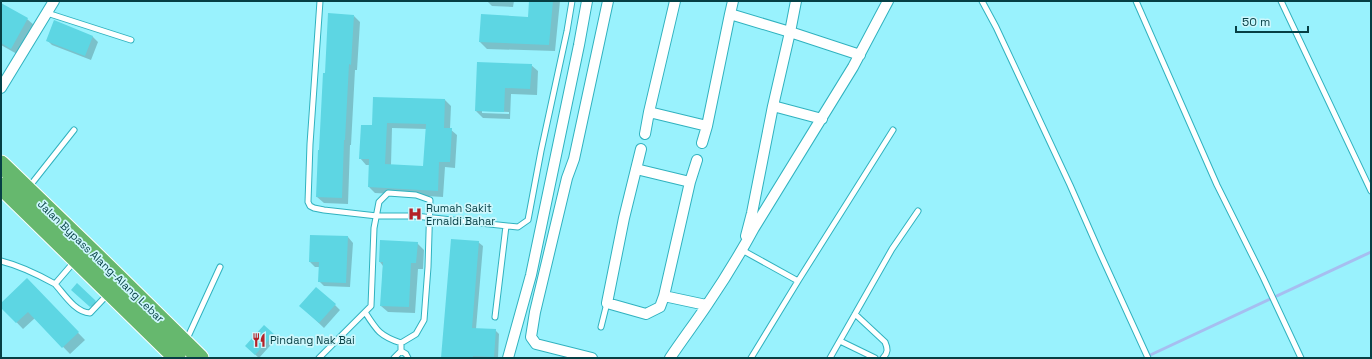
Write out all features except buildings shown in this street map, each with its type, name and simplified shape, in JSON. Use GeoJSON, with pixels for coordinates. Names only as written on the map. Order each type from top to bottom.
{"type":"FeatureCollection","features":[{"type":"Feature","properties":{"kind":"highway","name":"Jalan Bypass Alang-Alang Lebar"},"geometry":{"type":"LineString","coordinates":[[1,164],[200,358]]}},
{"type":"Feature","properties":{"kind":"highway","name":"Jalan Bypass Alang-Alang Lebar"},"geometry":{"type":"LineString","coordinates":[[1,186],[177,358]]}},
{"type":"Feature","properties":{"kind":"street"},"geometry":{"type":"LineString","coordinates":[[1,88],[54,1]]}},
{"type":"Feature","properties":{"kind":"street"},"geometry":{"type":"LineString","coordinates":[[508,358],[531,275],[587,1]]}},
{"type":"Feature","properties":{"kind":"street"},"geometry":{"type":"LineString","coordinates":[[592,358],[536,344],[531,337],[535,312],[567,178],[574,159],[608,1]]}},
{"type":"Feature","properties":{"kind":"street"},"geometry":{"type":"LineString","coordinates":[[645,134],[675,1]]}},
{"type":"Feature","properties":{"kind":"street"},"geometry":{"type":"LineString","coordinates":[[702,143],[707,126],[733,1]]}},
{"type":"Feature","properties":{"kind":"street"},"geometry":{"type":"LineString","coordinates":[[742,250],[752,213],[796,1]]}},
{"type":"Feature","properties":{"kind":"street"},"geometry":{"type":"LineString","coordinates":[[670,358],[742,250],[822,119],[860,55],[887,1]]}},
{"type":"Feature","properties":{"kind":"street"},"geometry":{"type":"LineString","coordinates":[[730,14],[860,55]]}},
{"type":"Feature","properties":{"kind":"street"},"geometry":{"type":"LineString","coordinates":[[773,106],[822,119]]}},
{"type":"Feature","properties":{"kind":"street"},"geometry":{"type":"LineString","coordinates":[[649,112],[707,126]]}},
{"type":"Feature","properties":{"kind":"street"},"geometry":{"type":"LineString","coordinates":[[642,149],[624,218],[607,303],[646,314],[660,307],[664,296],[690,182],[697,160]]}},
{"type":"Feature","properties":{"kind":"street"},"geometry":{"type":"LineString","coordinates":[[636,169],[690,182]]}},
{"type":"Feature","properties":{"kind":"street"},"geometry":{"type":"LineString","coordinates":[[664,296],[706,305]]}},
{"type":"Feature","properties":{"kind":"lane"},"geometry":{"type":"LineString","coordinates":[[320,1],[310,144],[308,202],[310,206],[324,210],[377,216],[415,216],[518,227],[528,220],[541,151],[568,31],[572,1]]}},
{"type":"Feature","properties":{"kind":"lane"},"geometry":{"type":"LineString","coordinates":[[982,1],[996,27],[1070,185],[1148,358]]}},
{"type":"Feature","properties":{"kind":"lane"},"geometry":{"type":"LineString","coordinates":[[1136,1],[1217,185],[1301,358]]}},
{"type":"Feature","properties":{"kind":"lane"},"geometry":{"type":"LineString","coordinates":[[1281,1],[1371,191]]}},
{"type":"Feature","properties":{"kind":"lane"},"geometry":{"type":"LineString","coordinates":[[47,14],[131,40]]}},
{"type":"Feature","properties":{"kind":"lane"},"geometry":{"type":"LineString","coordinates":[[27,190],[74,130]]}},
{"type":"Feature","properties":{"kind":"lane"},"geometry":{"type":"LineString","coordinates":[[751,358],[893,130]]}},
{"type":"Feature","properties":{"kind":"lane"},"geometry":{"type":"LineString","coordinates":[[318,358],[371,306],[374,228],[379,202],[388,193],[416,195],[430,200],[428,267],[424,320],[416,334],[402,343],[391,340],[380,334],[365,312]]}},
{"type":"Feature","properties":{"kind":"lane"},"geometry":{"type":"LineString","coordinates":[[830,358],[892,249],[918,211]]}},
{"type":"Feature","properties":{"kind":"lane"},"geometry":{"type":"LineString","coordinates":[[495,317],[506,226]]}},
{"type":"Feature","properties":{"kind":"lane"},"geometry":{"type":"LineString","coordinates":[[742,250],[798,282]]}},
{"type":"Feature","properties":{"kind":"lane"},"geometry":{"type":"LineString","coordinates":[[55,284],[76,260]]}},
{"type":"Feature","properties":{"kind":"lane"},"geometry":{"type":"LineString","coordinates":[[1,261],[14,264],[34,272],[55,284],[78,309],[84,313],[90,313],[110,292]]}},
{"type":"Feature","properties":{"kind":"lane"},"geometry":{"type":"LineString","coordinates":[[185,343],[220,267]]}},
{"type":"Feature","properties":{"kind":"lane"},"geometry":{"type":"LineString","coordinates":[[601,327],[607,303]]}},
{"type":"Feature","properties":{"kind":"lane"},"geometry":{"type":"LineString","coordinates":[[855,314],[885,342],[888,348],[883,358]]}},
{"type":"Feature","properties":{"kind":"lane"},"geometry":{"type":"LineString","coordinates":[[840,341],[875,358]]}},
{"type":"Feature","properties":{"kind":"lane"},"geometry":{"type":"LineString","coordinates":[[394,358],[401,351],[402,343]]}},
{"type":"Feature","properties":{"kind":"lane"},"geometry":{"type":"LineString","coordinates":[[401,351],[406,354],[408,358]]}},
{"type":"Feature","properties":{"kind":"waterway"},"geometry":{"type":"LineString","coordinates":[[1146,357],[1371,252]]}},
{"type":"Feature","properties":{"kind":"place","name":"Rumah Sakit Ernaldi Bahar"},"geometry":{"type":"Point","coordinates":[415,214]}},
{"type":"Feature","properties":{"kind":"place","name":"Pindang Nak Bai"},"geometry":{"type":"Point","coordinates":[259,340]}}]}
